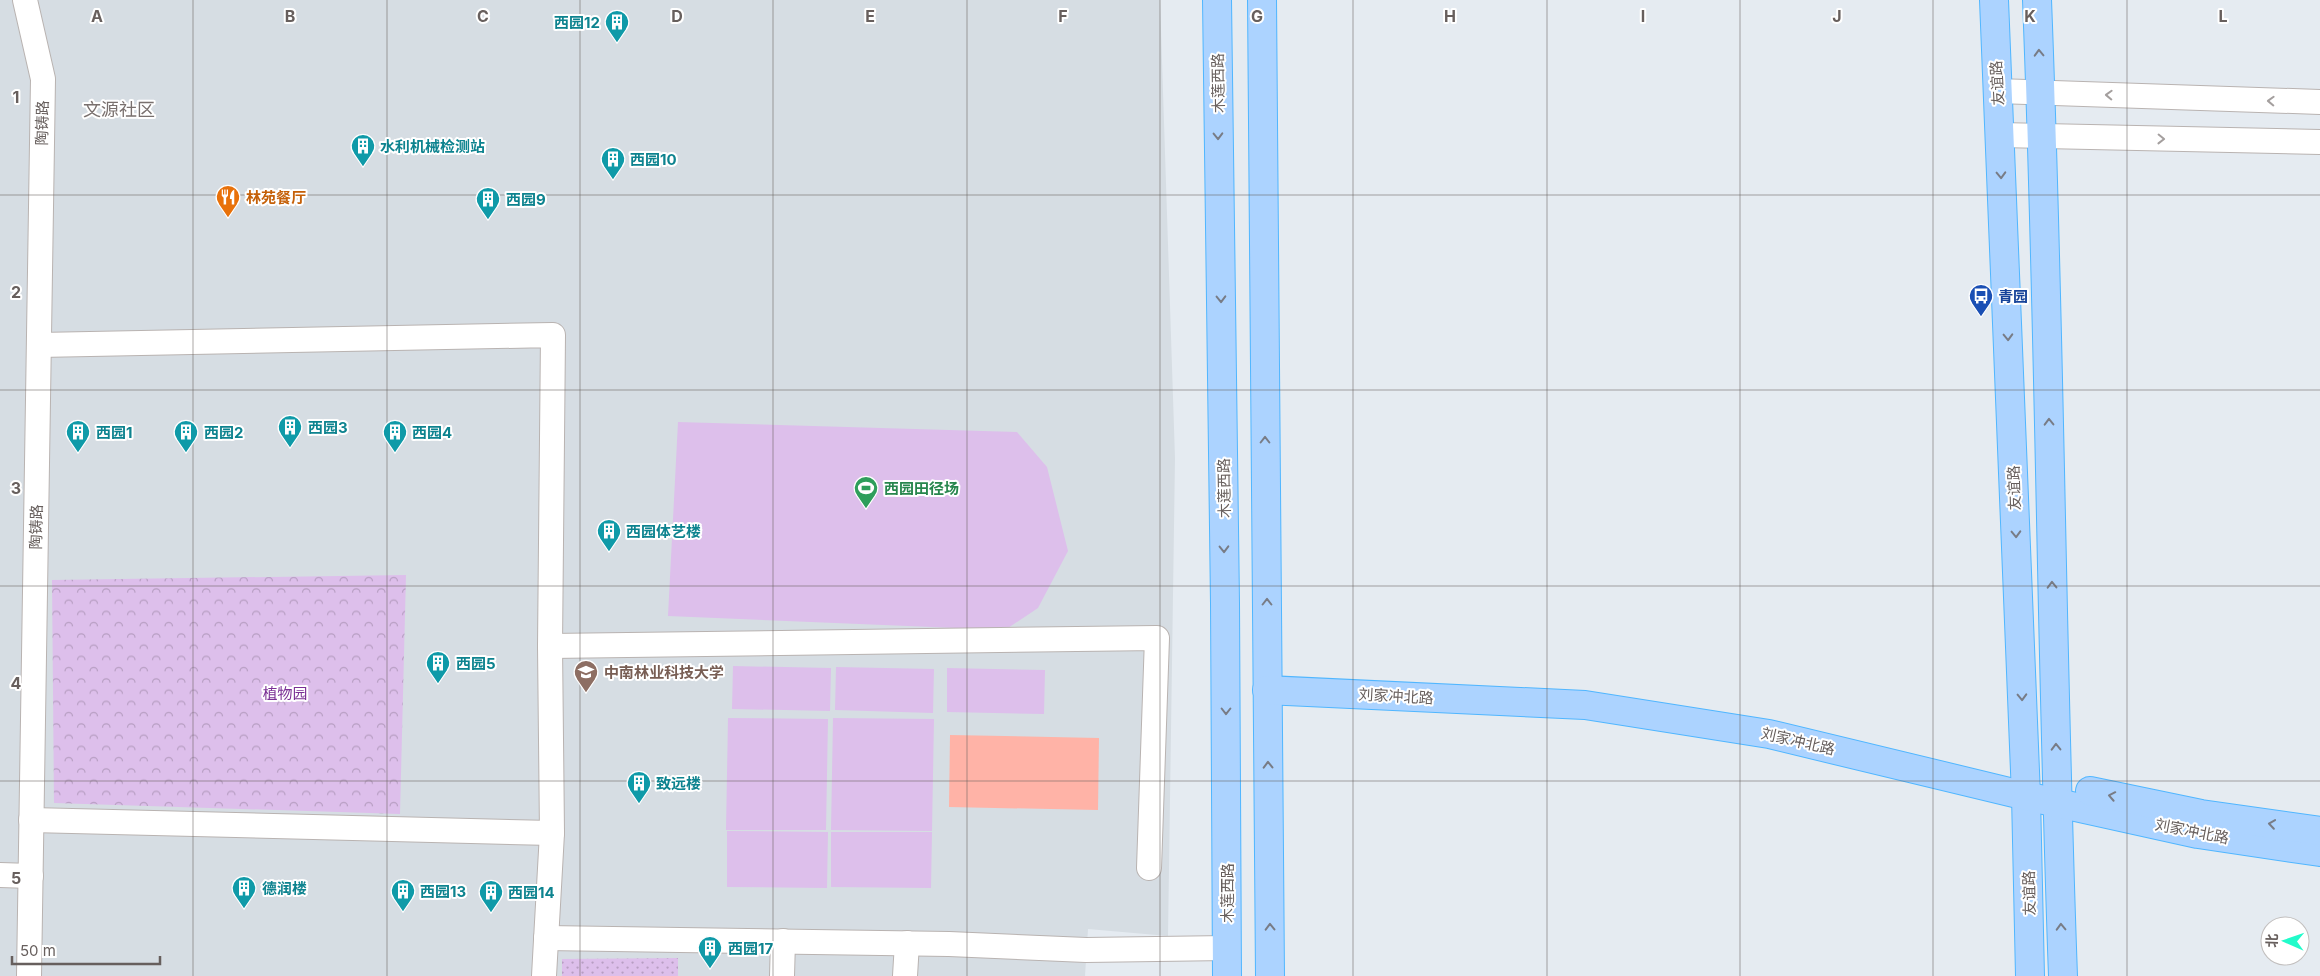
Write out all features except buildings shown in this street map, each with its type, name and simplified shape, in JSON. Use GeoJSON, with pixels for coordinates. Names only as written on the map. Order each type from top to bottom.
{"type":"FeatureCollection","features":[{"type":"Feature","properties":{"kind":"main road","name":"木莲西路"},"geometry":{"type":"LineString","coordinates":[[1217,0],[1225,613],[1227,976]]}},
{"type":"Feature","properties":{"kind":"main road"},"geometry":{"type":"LineString","coordinates":[[1262,0],[1270,976]]}},
{"type":"Feature","properties":{"kind":"main road","name":"友谊路"},"geometry":{"type":"LineString","coordinates":[[1994,0],[2026,788],[2030,976]]}},
{"type":"Feature","properties":{"kind":"main road","name":"友谊路"},"geometry":{"type":"LineString","coordinates":[[2037,0],[2043,136],[2057,794],[2063,976]]}},
{"type":"Feature","properties":{"kind":"main road","name":"刘家冲北路"},"geometry":{"type":"LineString","coordinates":[[1267,685],[1586,706],[1769,734],[2057,794],[2320,831]]}},
{"type":"Feature","properties":{"kind":"main road","name":"刘家冲北路"},"geometry":{"type":"LineString","coordinates":[[2057,794],[2198,834],[2320,852]]}},
{"type":"Feature","properties":{"kind":"street","name":"陶铸路"},"geometry":{"type":"LineString","coordinates":[[25,0],[43,79],[29,976]]}},
{"type":"Feature","properties":{"kind":"street"},"geometry":{"type":"LineString","coordinates":[[1997,91],[2320,102]]}},
{"type":"Feature","properties":{"kind":"street"},"geometry":{"type":"LineString","coordinates":[[2000,134],[2320,142]]}},
{"type":"Feature","properties":{"kind":"street"},"geometry":{"type":"LineString","coordinates":[[39,345],[553,335],[550,646],[552,832],[544,976]]}},
{"type":"Feature","properties":{"kind":"street"},"geometry":{"type":"LineString","coordinates":[[550,646],[1158,638],[1149,868]]}},
{"type":"Feature","properties":{"kind":"street"},"geometry":{"type":"LineString","coordinates":[[31,820],[552,832]]}},
{"type":"Feature","properties":{"kind":"street"},"geometry":{"type":"LineString","coordinates":[[0,875],[31,876]]}},
{"type":"Feature","properties":{"kind":"street"},"geometry":{"type":"LineString","coordinates":[[546,938],[907,943],[1086,950],[1227,948]]}},
{"type":"Feature","properties":{"kind":"street"},"geometry":{"type":"LineString","coordinates":[[782,976],[783,941]]}},
{"type":"Feature","properties":{"kind":"street"},"geometry":{"type":"LineString","coordinates":[[905,976],[907,943]]}},
{"type":"Feature","properties":{"kind":"shaded area","name":"中南林业科技大学"},"geometry":{"type":"Polygon","coordinates":[[[0,0],[1160,0],[1175,458],[1168,936],[1088,929],[1085,976],[0,976],[0,0]]]}},
{"type":"Feature","properties":{"kind":"shaded area"},"geometry":{"type":"Polygon","coordinates":[[[950,735],[1099,738],[1098,810],[949,807],[950,735]]]}},
{"type":"Feature","properties":{"kind":"green space","name":"西园田径场"},"geometry":{"type":"Polygon","coordinates":[[[678,422],[1017,432],[1047,467],[1068,551],[1038,608],[1005,630],[668,616],[678,422]]]}},
{"type":"Feature","properties":{"kind":"green space","name":"植物园"},"geometry":{"type":"Polygon","coordinates":[[[406,575],[400,814],[54,803],[52,580],[406,575]]]}},
{"type":"Feature","properties":{"kind":"green space"},"geometry":{"type":"Polygon","coordinates":[[[733,666],[831,668],[830,711],[732,709],[733,666]]]}},
{"type":"Feature","properties":{"kind":"green space"},"geometry":{"type":"Polygon","coordinates":[[[836,667],[934,669],[933,713],[835,710],[836,667]]]}},
{"type":"Feature","properties":{"kind":"green space"},"geometry":{"type":"Polygon","coordinates":[[[947,668],[1045,670],[1044,714],[947,712],[947,668]]]}},
{"type":"Feature","properties":{"kind":"green space"},"geometry":{"type":"Polygon","coordinates":[[[728,718],[828,719],[826,830],[726,830],[728,718]]]}},
{"type":"Feature","properties":{"kind":"green space"},"geometry":{"type":"Polygon","coordinates":[[[833,718],[934,719],[932,831],[831,830],[833,718]]]}},
{"type":"Feature","properties":{"kind":"green space"},"geometry":{"type":"Polygon","coordinates":[[[727,831],[828,832],[827,888],[727,887],[727,831]]]}},
{"type":"Feature","properties":{"kind":"green space"},"geometry":{"type":"Polygon","coordinates":[[[831,832],[932,832],[931,888],[831,887],[831,832]]]}},
{"type":"Feature","properties":{"kind":"green space"},"geometry":{"type":"Polygon","coordinates":[[[678,958],[678,976],[562,976],[562,959],[678,958]]]}},
{"type":"Feature","properties":{"kind":"place","name":"西园12"},"geometry":{"type":"Point","coordinates":[617,43]}},
{"type":"Feature","properties":{"kind":"place","name":"水利机械检测站"},"geometry":{"type":"Point","coordinates":[363,167]}},
{"type":"Feature","properties":{"kind":"place","name":"西园10"},"geometry":{"type":"Point","coordinates":[613,180]}},
{"type":"Feature","properties":{"kind":"place","name":"林苑餐厅"},"geometry":{"type":"Point","coordinates":[228,218]}},
{"type":"Feature","properties":{"kind":"place","name":"西园9"},"geometry":{"type":"Point","coordinates":[488,220]}},
{"type":"Feature","properties":{"kind":"place","name":"青园"},"geometry":{"type":"Point","coordinates":[1981,317]}},
{"type":"Feature","properties":{"kind":"place","name":"西园3"},"geometry":{"type":"Point","coordinates":[290,448]}},
{"type":"Feature","properties":{"kind":"place","name":"西园1"},"geometry":{"type":"Point","coordinates":[78,453]}},
{"type":"Feature","properties":{"kind":"place","name":"西园2"},"geometry":{"type":"Point","coordinates":[186,453]}},
{"type":"Feature","properties":{"kind":"place","name":"西园4"},"geometry":{"type":"Point","coordinates":[395,453]}},
{"type":"Feature","properties":{"kind":"place","name":"西园田径场"},"geometry":{"type":"Point","coordinates":[866,509]}},
{"type":"Feature","properties":{"kind":"place","name":"西园体艺楼"},"geometry":{"type":"Point","coordinates":[609,552]}},
{"type":"Feature","properties":{"kind":"place","name":"西园5"},"geometry":{"type":"Point","coordinates":[438,684]}},
{"type":"Feature","properties":{"kind":"place","name":"中南林业科技大学"},"geometry":{"type":"Point","coordinates":[586,693]}},
{"type":"Feature","properties":{"kind":"place","name":"致远楼"},"geometry":{"type":"Point","coordinates":[639,804]}},
{"type":"Feature","properties":{"kind":"place","name":"德润楼"},"geometry":{"type":"Point","coordinates":[244,909]}},
{"type":"Feature","properties":{"kind":"place","name":"西园13"},"geometry":{"type":"Point","coordinates":[403,912]}},
{"type":"Feature","properties":{"kind":"place","name":"西园14"},"geometry":{"type":"Point","coordinates":[491,913]}},
{"type":"Feature","properties":{"kind":"place","name":"西园17"},"geometry":{"type":"Point","coordinates":[710,969]}},
{"type":"Feature","properties":{"kind":"district","name":"文源社区"},"geometry":{"type":"Point","coordinates":[119,109]}}]}
